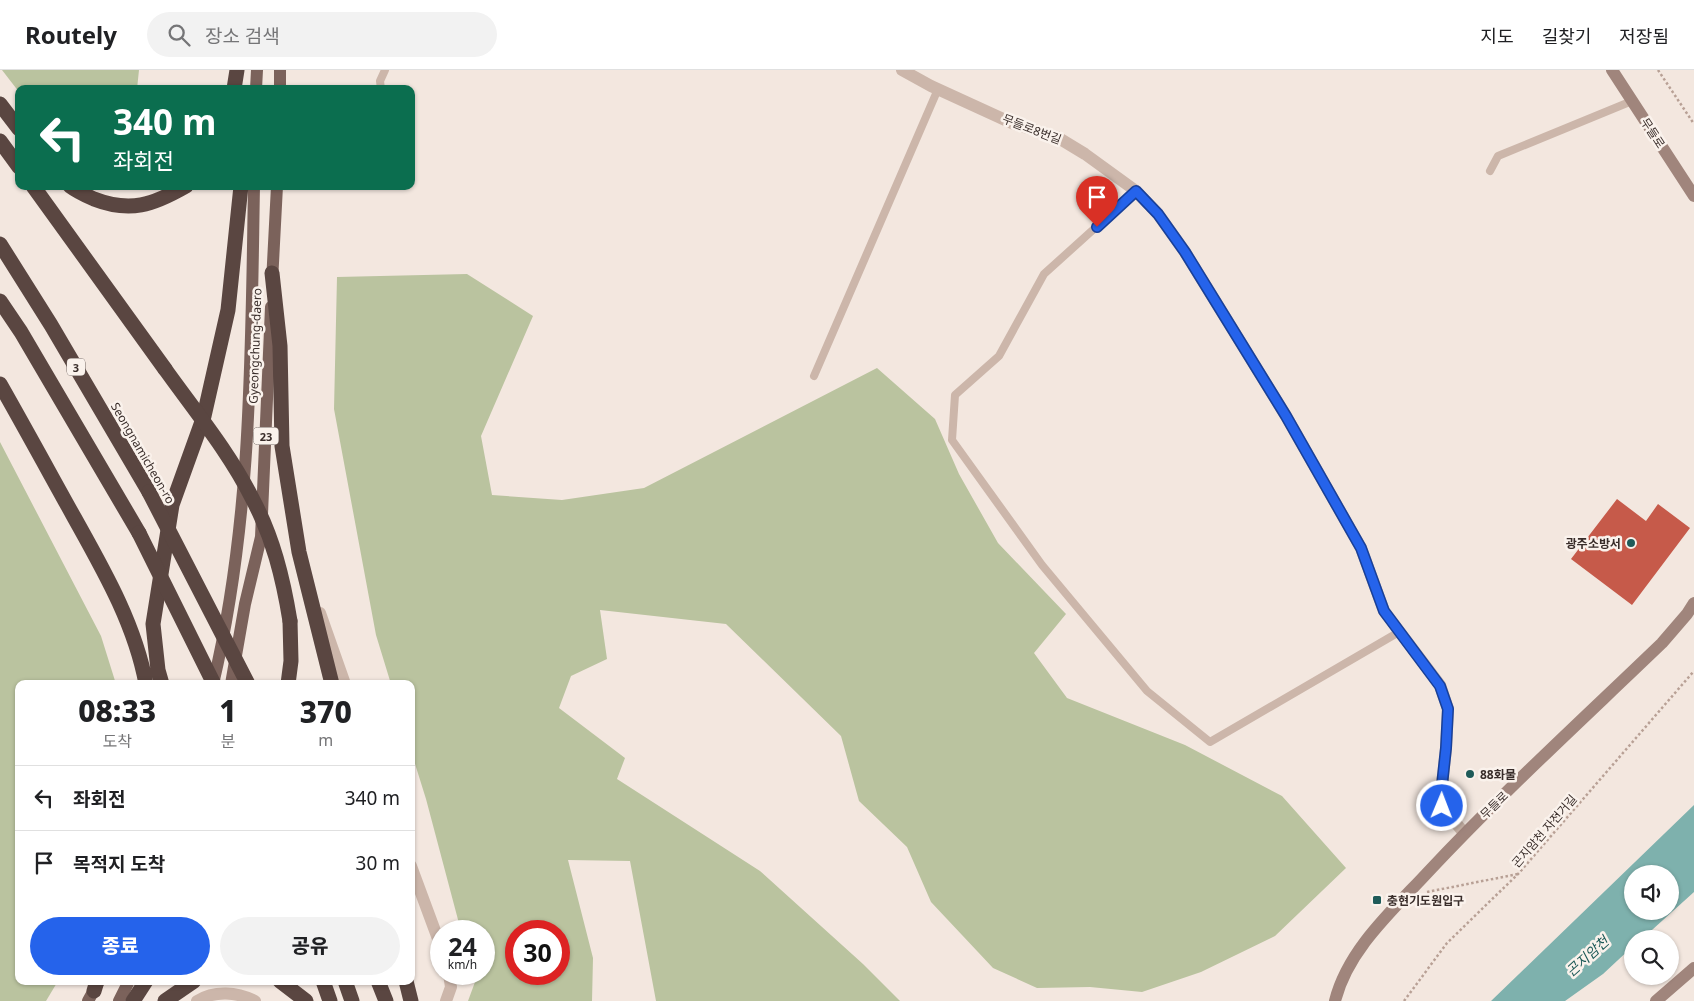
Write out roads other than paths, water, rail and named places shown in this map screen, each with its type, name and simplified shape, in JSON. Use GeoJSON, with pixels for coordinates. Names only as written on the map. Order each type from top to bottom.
{"type":"FeatureCollection","features":[{"type":"Feature","properties":{"kind":"highway"},"geometry":{"type":"LineString","coordinates":[[234,85],[236,70]]}},
{"type":"Feature","properties":{"kind":"highway"},"geometry":{"type":"LineString","coordinates":[[0,104],[15,124]]}},
{"type":"Feature","properties":{"kind":"highway"},"geometry":{"type":"LineString","coordinates":[[0,141],[15,162]]}},
{"type":"Feature","properties":{"kind":"highway"},"geometry":{"type":"LineString","coordinates":[[36,190],[231,462],[252,498],[276,553],[282,576],[290,621],[291,661],[289,680]]}},
{"type":"Feature","properties":{"kind":"highway"},"geometry":{"type":"LineString","coordinates":[[75,190],[108,204],[135,206],[164,199],[179,190]]}},
{"type":"Feature","properties":{"kind":"highway"},"geometry":{"type":"LineString","coordinates":[[161,680],[152,624],[172,505],[204,416],[228,310],[241,190]]}},
{"type":"Feature","properties":{"kind":"highway","name":"Seongnamicheon-ro"},"geometry":{"type":"LineString","coordinates":[[0,244],[51,325],[149,492],[246,680]]}},
{"type":"Feature","properties":{"kind":"highway"},"geometry":{"type":"LineString","coordinates":[[272,273],[280,346],[282,446],[299,552],[331,680]]}},
{"type":"Feature","properties":{"kind":"highway","name":"3"},"geometry":{"type":"LineString","coordinates":[[0,301],[26,341],[139,533],[211,680]]}},
{"type":"Feature","properties":{"kind":"highway"},"geometry":{"type":"LineString","coordinates":[[0,384],[106,573],[127,622],[143,667],[145,680]]}},
{"type":"Feature","properties":{"kind":"highway"},"geometry":{"type":"LineString","coordinates":[[133,1001],[143,985]]}},
{"type":"Feature","properties":{"kind":"highway"},"geometry":{"type":"LineString","coordinates":[[165,1001],[188,985]]}},
{"type":"Feature","properties":{"kind":"highway"},"geometry":{"type":"LineString","coordinates":[[285,985],[306,1001]]}},
{"type":"Feature","properties":{"kind":"highway"},"geometry":{"type":"LineString","coordinates":[[324,985],[330,1001]]}},
{"type":"Feature","properties":{"kind":"highway"},"geometry":{"type":"LineString","coordinates":[[346,985],[352,1001]]}},
{"type":"Feature","properties":{"kind":"highway"},"geometry":{"type":"LineString","coordinates":[[380,985],[386,1001]]}},
{"type":"Feature","properties":{"kind":"highway"},"geometry":{"type":"LineString","coordinates":[[407,985],[411,1001]]}},
{"type":"Feature","properties":{"kind":"main road"},"geometry":{"type":"LineString","coordinates":[[256,85],[257,70]]}},
{"type":"Feature","properties":{"kind":"main road"},"geometry":{"type":"LineString","coordinates":[[280,70],[280,85]]}},
{"type":"Feature","properties":{"kind":"main road","name":"Gyeongchung-daero"},"geometry":{"type":"LineString","coordinates":[[214,680],[229,602],[239,536],[247,446],[254,190]]}},
{"type":"Feature","properties":{"kind":"main road","name":"Gyeongchung-daero"},"geometry":{"type":"LineString","coordinates":[[232,680],[245,604],[261,538],[272,273],[278,190]]}},
{"type":"Feature","properties":{"kind":"main road"},"geometry":{"type":"LineString","coordinates":[[119,1001],[127,985]]}},
{"type":"Feature","properties":{"kind":"street","name":"무들로8번길"},"geometry":{"type":"LineString","coordinates":[[902,70],[1014,124],[1057,137],[1086,154],[1136,191],[1158,214],[1185,252],[1286,416],[1361,548],[1384,611],[1440,686],[1448,709],[1442,806],[1464,834]]}},
{"type":"Feature","properties":{"kind":"street","name":"무들로"},"geometry":{"type":"LineString","coordinates":[[1612,70],[1694,196]]}},
{"type":"Feature","properties":{"kind":"street"},"geometry":{"type":"LineString","coordinates":[[299,552],[344,680]]}},
{"type":"Feature","properties":{"kind":"street","name":"무들로"},"geometry":{"type":"LineString","coordinates":[[1335,1001],[1338,989],[1351,962],[1373,932],[1405,896],[1464,834],[1662,643],[1694,603]]}},
{"type":"Feature","properties":{"kind":"street"},"geometry":{"type":"LineString","coordinates":[[415,877],[431,920]]}},
{"type":"Feature","properties":{"kind":"street"},"geometry":{"type":"LineString","coordinates":[[1656,1001],[1694,968]]}},
{"type":"Feature","properties":{"kind":"street"},"geometry":{"type":"LineString","coordinates":[[446,1001],[451,985]]}},
{"type":"Feature","properties":{"kind":"street"},"geometry":{"type":"LineString","coordinates":[[197,1001],[223,993],[244,996],[255,1001]]}},
{"type":"Feature","properties":{"kind":"lane"},"geometry":{"type":"LineString","coordinates":[[380,85],[385,70]]}},
{"type":"Feature","properties":{"kind":"lane"},"geometry":{"type":"LineString","coordinates":[[814,376],[938,89]]}},
{"type":"Feature","properties":{"kind":"lane"},"geometry":{"type":"LineString","coordinates":[[1490,171],[1498,156],[1632,101]]}},
{"type":"Feature","properties":{"kind":"lane"},"geometry":{"type":"LineString","coordinates":[[1136,191],[1044,274],[999,356],[956,395],[952,440],[1042,565],[1148,691],[1210,742],[1398,632]]}},
{"type":"Feature","properties":{"kind":"water","name":"곤지암천"},"geometry":{"type":"Polygon","coordinates":[[[1694,805],[1694,892],[1679,906],[1679,865],[1632,865],[1694,805]]]}},
{"type":"Feature","properties":{"kind":"water","name":"곤지암천"},"geometry":{"type":"Polygon","coordinates":[[[1624,873],[1624,920],[1663,920],[1652,930],[1624,930],[1624,954],[1603,974],[1565,1001],[1491,1001],[1624,873]]]}},
{"type":"Feature","properties":{"kind":"place","name":"광주소방서"},"geometry":{"type":"Point","coordinates":[1631,543]}},
{"type":"Feature","properties":{"kind":"place","name":"88화물"},"geometry":{"type":"Point","coordinates":[1470,774]}},
{"type":"Feature","properties":{"kind":"place","name":"충현기도원입구"},"geometry":{"type":"Point","coordinates":[1377,900]}}]}
